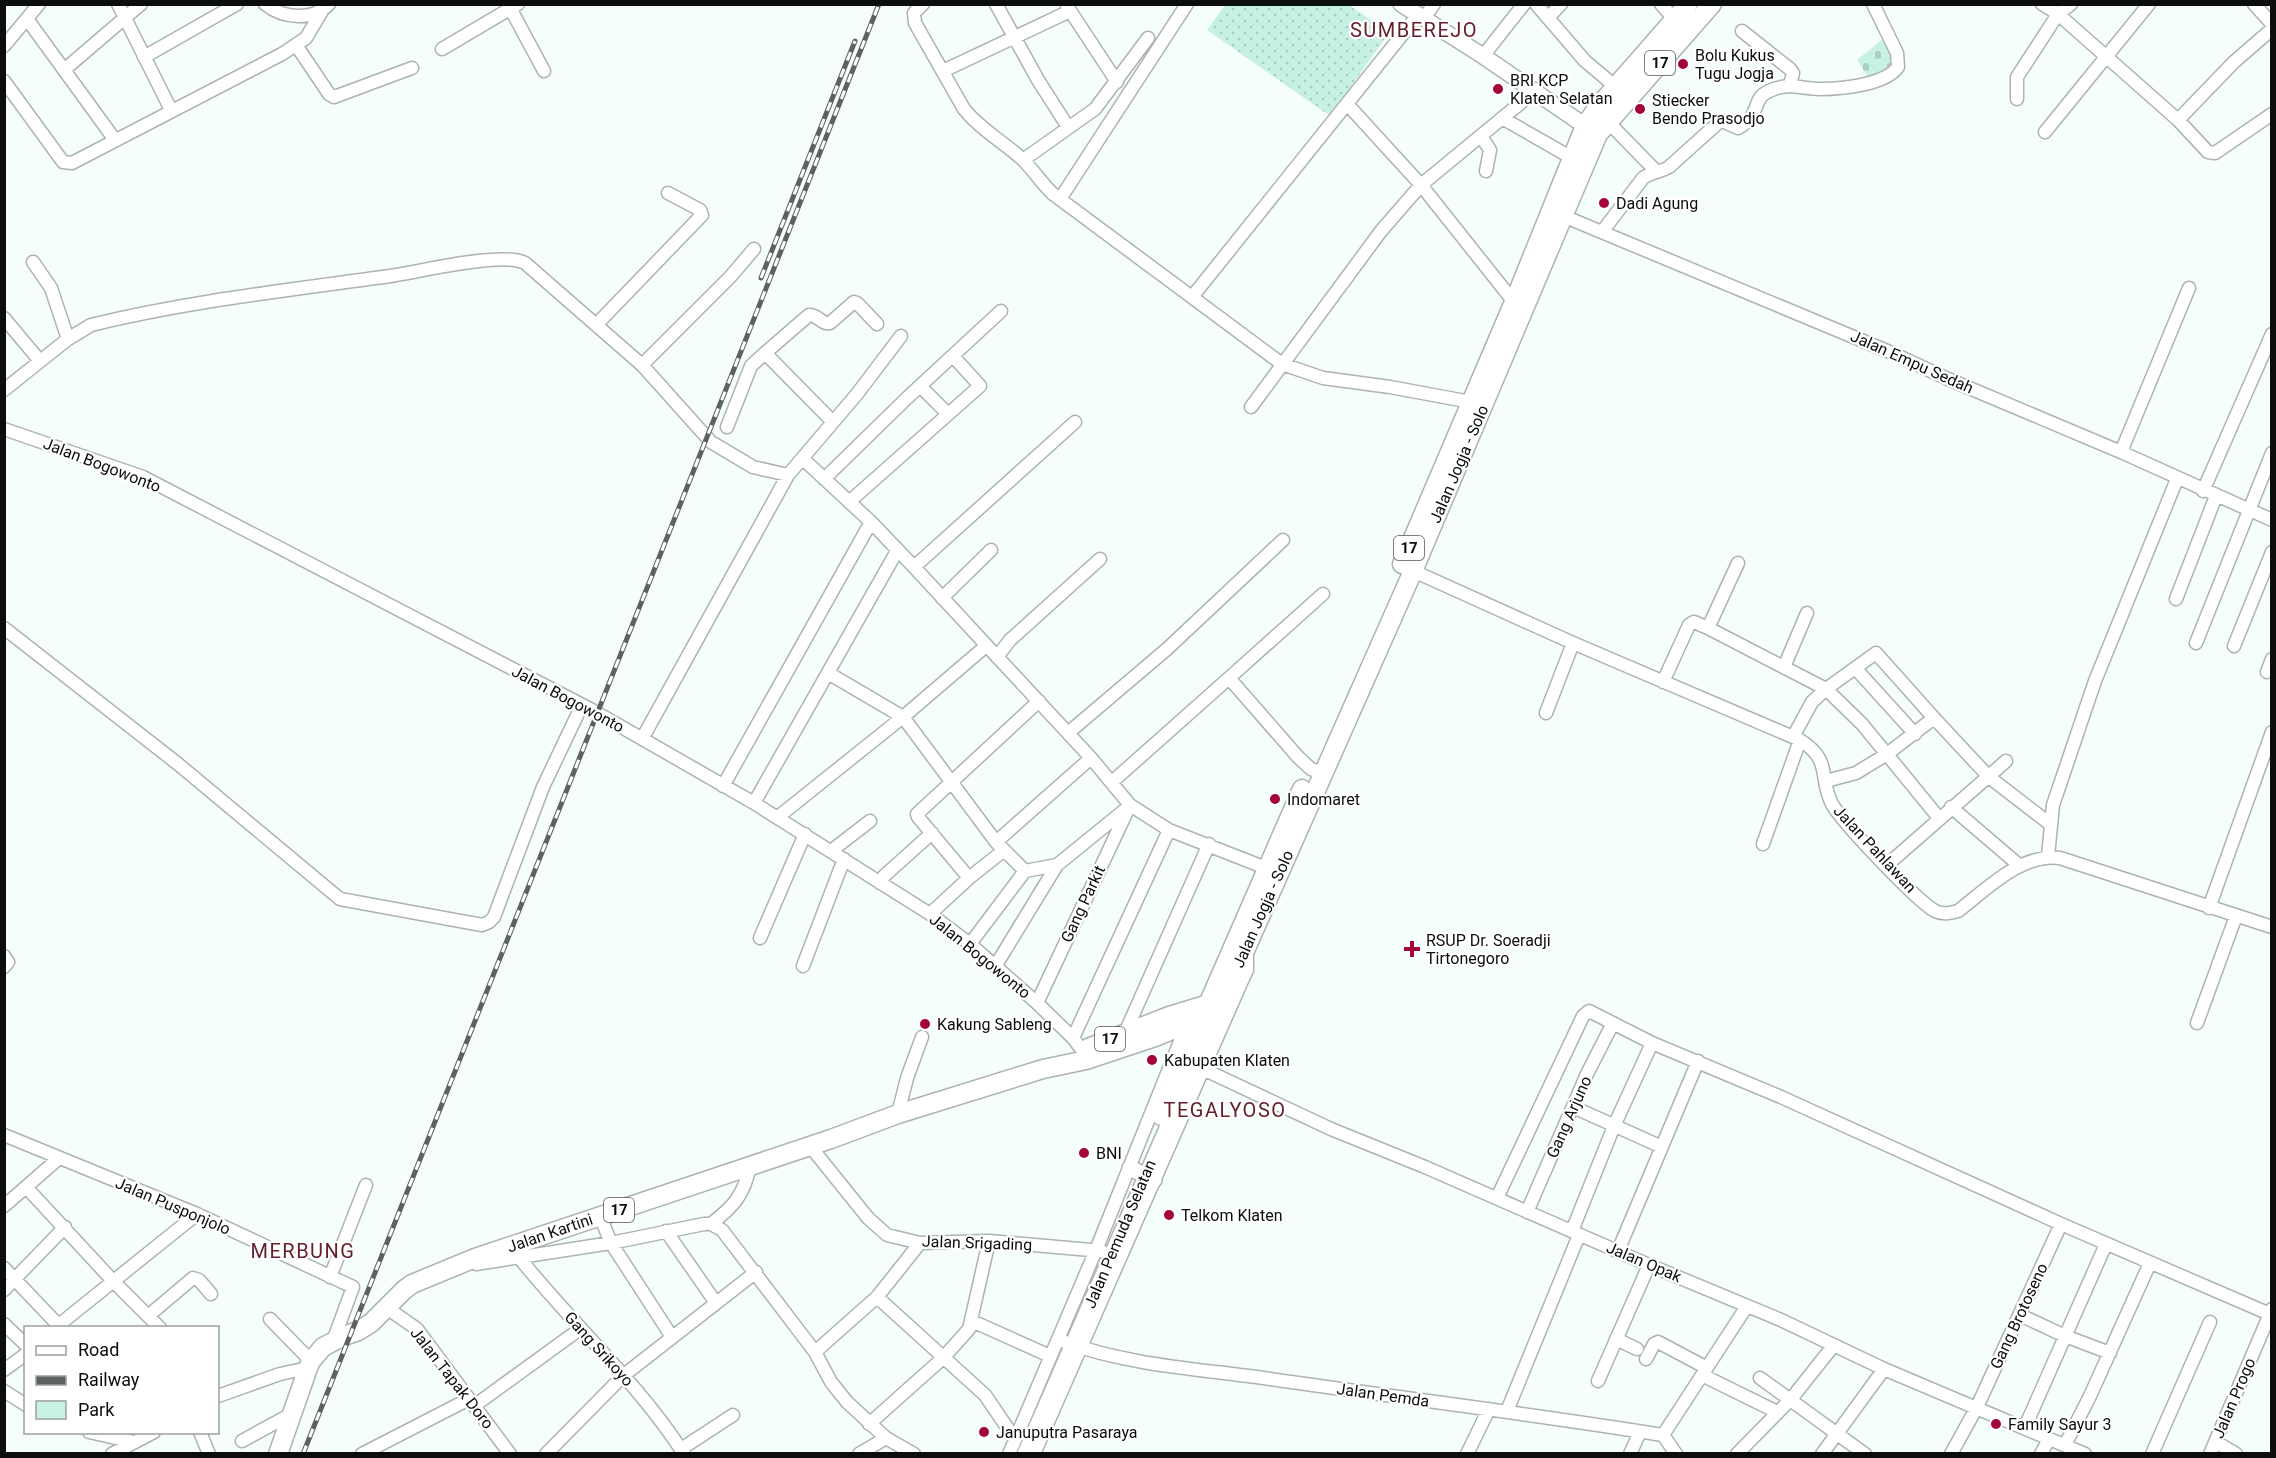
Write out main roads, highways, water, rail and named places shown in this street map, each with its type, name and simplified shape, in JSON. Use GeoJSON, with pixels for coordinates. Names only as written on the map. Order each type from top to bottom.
{"type":"FeatureCollection","features":[{"type":"Feature","properties":{"kind":"highway","name":"Jalan Jogja - Solo"},"geometry":{"type":"LineString","coordinates":[[1407,568],[1471,402],[1514,302],[1616,87],[1688,4]]}},
{"type":"Feature","properties":{"kind":"highway","name":"Jalan Jogja - Solo"},"geometry":{"type":"LineString","coordinates":[[1202,1013],[1246,950],[1316,771],[1407,568],[1557,213],[1572,158],[1712,4]]}},
{"type":"Feature","properties":{"kind":"highway","name":"Jalan Jogja - Solo"},"geometry":{"type":"LineString","coordinates":[[1202,1013],[1266,868],[1316,771]]}},
{"type":"Feature","properties":{"kind":"highway","name":"Jalan Kartini"},"geometry":{"type":"LineString","coordinates":[[1043,1069],[1078,1044],[1202,1013]]}},
{"type":"Feature","properties":{"kind":"highway","name":"Jalan Kartini"},"geometry":{"type":"LineString","coordinates":[[278,1454],[309,1365],[322,1347],[358,1331],[412,1284],[453,1267],[516,1253],[600,1216],[898,1114],[1043,1069],[1086,1060],[1155,1037],[1202,1013]]}},
{"type":"Feature","properties":{"kind":"main road"},"geometry":{"type":"LineString","coordinates":[[1401,4],[1535,91],[1597,128]]}},
{"type":"Feature","properties":{"kind":"main road","name":"Jalan Pemuda Selatan"},"geometry":{"type":"LineString","coordinates":[[1016,1446],[1073,1345],[1104,1251],[1163,1136],[1194,1064],[1202,1013]]}},
{"type":"Feature","properties":{"kind":"main road","name":"Jalan Pemuda Selatan"},"geometry":{"type":"LineString","coordinates":[[1025,1454],[1058,1368]]}},
{"type":"Feature","properties":{"kind":"railway"},"geometry":{"type":"LineString","coordinates":[[303,1454],[879,4]]}},
{"type":"Feature","properties":{"kind":"railway"},"geometry":{"type":"LineString","coordinates":[[761,278],[855,41]]}},
{"type":"Feature","properties":{"kind":"place","name":"Bolu Kukus Tugu Jogja"},"geometry":{"type":"Point","coordinates":[1683,64]}},
{"type":"Feature","properties":{"kind":"place","name":"BRI KCP Klaten Selatan"},"geometry":{"type":"Point","coordinates":[1498,89]}},
{"type":"Feature","properties":{"kind":"place","name":"Stiecker Bendo Prasodjo"},"geometry":{"type":"Point","coordinates":[1640,109]}},
{"type":"Feature","properties":{"kind":"place","name":"Dadi Agung"},"geometry":{"type":"Point","coordinates":[1604,203]}},
{"type":"Feature","properties":{"kind":"place","name":"Indomaret"},"geometry":{"type":"Point","coordinates":[1275,799]}},
{"type":"Feature","properties":{"kind":"place","name":"RSUP Dr. Soeradji Tirtonegoro"},"geometry":{"type":"Point","coordinates":[1412,949]}},
{"type":"Feature","properties":{"kind":"place","name":"Kakung Sableng"},"geometry":{"type":"Point","coordinates":[925,1024]}},
{"type":"Feature","properties":{"kind":"place","name":"Kabupaten Klaten"},"geometry":{"type":"Point","coordinates":[1152,1060]}},
{"type":"Feature","properties":{"kind":"place","name":"BNI"},"geometry":{"type":"Point","coordinates":[1084,1153]}},
{"type":"Feature","properties":{"kind":"place","name":"Telkom Klaten"},"geometry":{"type":"Point","coordinates":[1169,1215]}},
{"type":"Feature","properties":{"kind":"place","name":"Family Sayur 3"},"geometry":{"type":"Point","coordinates":[1996,1424]}},
{"type":"Feature","properties":{"kind":"place","name":"Januputra Pasaraya"},"geometry":{"type":"Point","coordinates":[984,1432]}},
{"type":"Feature","properties":{"kind":"district","name":"SUMBEREJO"},"geometry":{"type":"Point","coordinates":[1414,30]}},
{"type":"Feature","properties":{"kind":"district","name":"TEGALYOSO"},"geometry":{"type":"Point","coordinates":[1225,1110]}},
{"type":"Feature","properties":{"kind":"district","name":"MERBUNG"},"geometry":{"type":"Point","coordinates":[303,1251]}}]}
